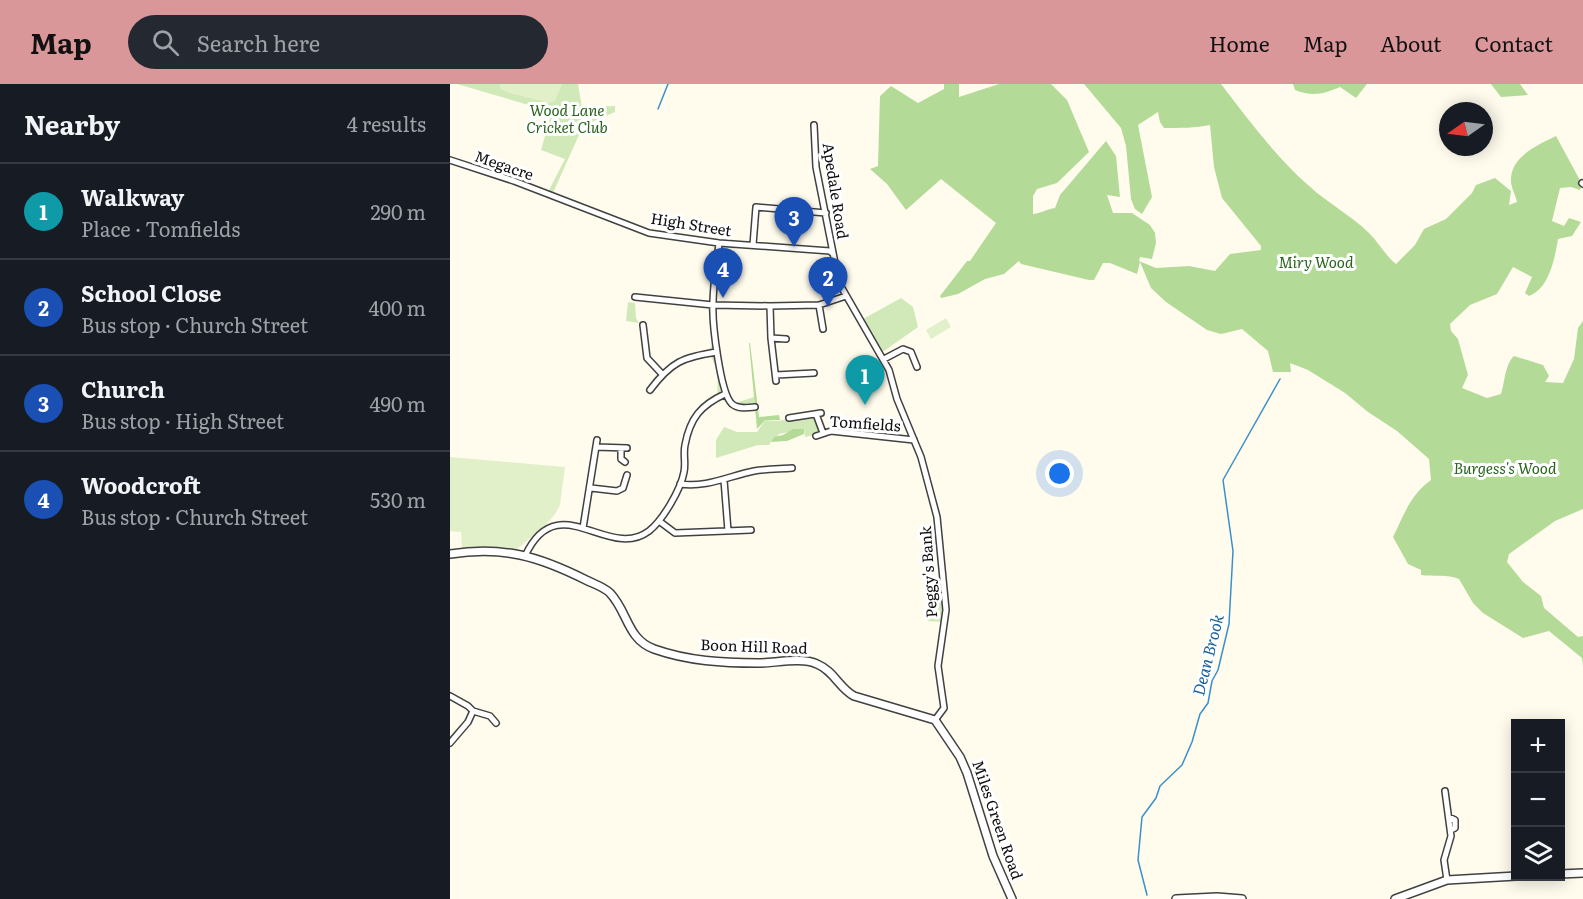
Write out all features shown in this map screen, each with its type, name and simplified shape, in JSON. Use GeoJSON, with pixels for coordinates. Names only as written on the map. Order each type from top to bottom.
{"type":"FeatureCollection","features":[{"type":"Feature","properties":{"kind":"street","name":"Apedale Road"},"geometry":{"type":"LineString","coordinates":[[814,125],[816,167],[839,283],[890,370],[897,399],[921,457]]}},
{"type":"Feature","properties":{"kind":"street","name":"Megacre"},"geometry":{"type":"LineString","coordinates":[[450,160],[549,195]]}},
{"type":"Feature","properties":{"kind":"street","name":"High Street"},"geometry":{"type":"LineString","coordinates":[[549,195],[649,233],[719,243],[830,251],[833,254]]}},
{"type":"Feature","properties":{"kind":"street"},"geometry":{"type":"LineString","coordinates":[[753,245],[756,207],[826,213]]}},
{"type":"Feature","properties":{"kind":"street"},"geometry":{"type":"LineString","coordinates":[[719,243],[713,305],[717,352],[725,394],[732,404],[739,407],[755,407]]}},
{"type":"Feature","properties":{"kind":"street"},"geometry":{"type":"LineString","coordinates":[[635,297],[713,305],[770,306],[819,305],[846,296]]}},
{"type":"Feature","properties":{"kind":"street"},"geometry":{"type":"LineString","coordinates":[[819,305],[823,329]]}},
{"type":"Feature","properties":{"kind":"street"},"geometry":{"type":"LineString","coordinates":[[770,306],[776,378],[812,373],[810,382]]}},
{"type":"Feature","properties":{"kind":"street"},"geometry":{"type":"LineString","coordinates":[[643,325],[646,358],[662,374]]}},
{"type":"Feature","properties":{"kind":"street"},"geometry":{"type":"LineString","coordinates":[[771,338],[786,339]]}},
{"type":"Feature","properties":{"kind":"street"},"geometry":{"type":"LineString","coordinates":[[884,359],[903,348],[910,352],[917,367]]}},
{"type":"Feature","properties":{"kind":"street"},"geometry":{"type":"LineString","coordinates":[[654,388],[662,374],[679,362],[698,355],[717,352]]}},
{"type":"Feature","properties":{"kind":"street"},"geometry":{"type":"LineString","coordinates":[[525,556],[539,534],[559,524],[617,538],[629,538],[647,532],[659,521],[680,484],[684,473],[685,446],[693,420],[708,402],[725,394]]}},
{"type":"Feature","properties":{"kind":"street"},"geometry":{"type":"LineString","coordinates":[[789,418],[819,414],[823,433]]}},
{"type":"Feature","properties":{"kind":"street","name":"Tomfields"},"geometry":{"type":"LineString","coordinates":[[816,436],[831,431],[859,436],[914,440]]}},
{"type":"Feature","properties":{"kind":"street"},"geometry":{"type":"LineString","coordinates":[[583,528],[597,444],[624,448],[621,459],[625,462]]}},
{"type":"Feature","properties":{"kind":"street","name":"Peggy's Bank"},"geometry":{"type":"LineString","coordinates":[[921,457],[937,517],[946,610],[938,666],[944,708],[935,720]]}},
{"type":"Feature","properties":{"kind":"street"},"geometry":{"type":"LineString","coordinates":[[680,484],[692,486],[753,472],[792,468]]}},
{"type":"Feature","properties":{"kind":"street"},"geometry":{"type":"LineString","coordinates":[[591,488],[617,491],[623,488],[628,477]]}},
{"type":"Feature","properties":{"kind":"street"},"geometry":{"type":"LineString","coordinates":[[724,480],[728,531]]}},
{"type":"Feature","properties":{"kind":"street"},"geometry":{"type":"LineString","coordinates":[[659,521],[675,532],[751,530]]}},
{"type":"Feature","properties":{"kind":"street","name":"Boon Hill Road"},"geometry":{"type":"LineString","coordinates":[[450,554],[486,550],[525,556],[564,568],[606,589],[614,598],[635,637],[652,648],[708,662],[811,662],[832,673],[845,690],[854,696],[935,720]]}},
{"type":"Feature","properties":{"kind":"street"},"geometry":{"type":"LineString","coordinates":[[450,696],[473,711],[490,716],[496,723]]}},
{"type":"Feature","properties":{"kind":"street"},"geometry":{"type":"LineString","coordinates":[[450,743],[468,722],[473,711]]}},
{"type":"Feature","properties":{"kind":"street","name":"Miles Green Road"},"geometry":{"type":"LineString","coordinates":[[935,720],[956,750],[967,773],[993,856],[1012,899]]}},
{"type":"Feature","properties":{"kind":"street"},"geometry":{"type":"LineString","coordinates":[[1445,791],[1450,830],[1450,841],[1444,860],[1447,880]]}},
{"type":"Feature","properties":{"kind":"street"},"geometry":{"type":"LineString","coordinates":[[1565,874],[1583,873]]}},
{"type":"Feature","properties":{"kind":"street"},"geometry":{"type":"LineString","coordinates":[[1395,899],[1447,880],[1511,876]]}},
{"type":"Feature","properties":{"kind":"street"},"geometry":{"type":"LineString","coordinates":[[1176,899],[1242,899]]}},
{"type":"Feature","properties":{"kind":"green space","name":"Wood Lane Cricket Club"},"geometry":{"type":"Polygon","coordinates":[[[457,84],[578,84],[582,107],[615,106],[615,112],[583,126],[553,193],[548,192],[565,159],[541,150],[552,112],[457,84]]]}},
{"type":"Feature","properties":{"kind":"green space"},"geometry":{"type":"Polygon","coordinates":[[[499,84],[562,84],[555,101],[549,103],[506,92],[499,84]]]}},
{"type":"Feature","properties":{"kind":"green space"},"geometry":{"type":"Polygon","coordinates":[[[944,84],[959,84],[959,97],[999,84],[1051,84],[1067,100],[1089,152],[1057,183],[1037,189],[1033,196],[1033,214],[1055,208],[1060,195],[1106,141],[1116,156],[1120,197],[1107,195],[1113,213],[1132,213],[1150,225],[1155,233],[1156,243],[1152,259],[1140,257],[1139,261],[1156,268],[1189,266],[1215,271],[1230,254],[1261,250],[1261,246],[1222,198],[1214,167],[1210,125],[1164,128],[1158,112],[1138,125],[1152,197],[1142,214],[1135,209],[1131,199],[1126,146],[1121,128],[1084,84],[1221,84],[1284,162],[1315,191],[1373,237],[1396,264],[1415,245],[1424,229],[1446,219],[1472,193],[1476,185],[1495,178],[1511,191],[1509,205],[1517,202],[1511,183],[1514,166],[1525,154],[1556,136],[1582,184],[1580,190],[1571,187],[1560,188],[1552,221],[1564,226],[1569,218],[1581,222],[1572,236],[1558,239],[1550,272],[1542,287],[1536,292],[1529,296],[1525,293],[1532,277],[1513,267],[1497,294],[1470,305],[1450,324],[1451,331],[1458,339],[1468,375],[1462,388],[1487,398],[1501,394],[1507,368],[1514,356],[1543,365],[1549,376],[1545,382],[1563,383],[1574,359],[1578,328],[1583,321],[1583,509],[1555,521],[1509,554],[1507,562],[1523,582],[1541,596],[1544,608],[1578,637],[1583,636],[1583,666],[1582,658],[1549,631],[1523,638],[1483,613],[1473,603],[1459,579],[1421,575],[1421,570],[1408,564],[1393,537],[1413,499],[1431,480],[1429,459],[1397,431],[1345,393],[1308,370],[1290,363],[1291,372],[1273,372],[1268,351],[1242,329],[1221,334],[1207,330],[1166,302],[1151,288],[1140,262],[1137,274],[1110,263],[1103,263],[1094,280],[1089,280],[1021,264],[1019,261],[1004,274],[985,279],[958,294],[941,298],[940,296],[967,261],[970,261],[996,223],[941,179],[906,210],[887,184],[870,169],[878,166],[880,96],[891,86],[918,103],[944,89],[944,84]]]}},
{"type":"Feature","properties":{"kind":"green space"},"geometry":{"type":"Polygon","coordinates":[[[1293,84],[1367,84],[1356,98],[1340,87],[1312,94],[1295,90],[1293,84]]]}},
{"type":"Feature","properties":{"kind":"green space"},"geometry":{"type":"Polygon","coordinates":[[[1491,84],[1520,84],[1528,95],[1501,97],[1491,84]]]}},
{"type":"Feature","properties":{"kind":"green space"},"geometry":{"type":"Polygon","coordinates":[[[901,298],[913,307],[918,327],[884,351],[879,350],[863,319],[901,298]]]}},
{"type":"Feature","properties":{"kind":"green space"},"geometry":{"type":"Polygon","coordinates":[[[628,302],[635,303],[636,318],[639,323],[626,321],[628,302]]]}},
{"type":"Feature","properties":{"kind":"green space"},"geometry":{"type":"Polygon","coordinates":[[[708,305],[713,305],[725,394],[732,404],[754,397],[755,407],[739,408],[738,412],[720,397],[717,398],[716,369],[708,353],[713,342],[708,305]]]}},
{"type":"Feature","properties":{"kind":"green space"},"geometry":{"type":"Polygon","coordinates":[[[946,318],[951,327],[931,339],[926,330],[946,318]]]}},
{"type":"Feature","properties":{"kind":"green space"},"geometry":{"type":"Polygon","coordinates":[[[749,343],[759,417],[779,415],[780,420],[765,420],[757,429],[749,343]]]}},
{"type":"Feature","properties":{"kind":"green space"},"geometry":{"type":"Polygon","coordinates":[[[816,414],[823,433],[805,437],[804,429],[779,434],[769,445],[758,445],[716,458],[716,440],[724,427],[737,432],[757,432],[765,420],[778,421],[816,414]]]}},
{"type":"Feature","properties":{"kind":"green space"},"geometry":{"type":"Polygon","coordinates":[[[793,429],[804,429],[804,434],[787,441],[771,442],[774,437],[793,429]]]}},
{"type":"Feature","properties":{"kind":"green space"},"geometry":{"type":"Polygon","coordinates":[[[450,457],[565,467],[560,505],[547,523],[517,549],[462,549],[461,532],[450,531],[450,457]]]}},
{"type":"Feature","properties":{"kind":"green space"},"geometry":{"type":"Polygon","coordinates":[[[925,576],[934,577],[937,589],[941,588],[944,609],[942,622],[927,621],[934,590],[924,588],[925,576]]]}},
{"type":"Feature","properties":{"kind":"waterway"},"geometry":{"type":"LineString","coordinates":[[658,109],[668,84]]}},
{"type":"Feature","properties":{"kind":"waterway","name":"Dean Brook"},"geometry":{"type":"LineString","coordinates":[[1147,895],[1138,860],[1142,817],[1156,798],[1160,786],[1182,765],[1200,714],[1208,703],[1229,624],[1233,551],[1223,480],[1280,379]]}},
{"type":"Feature","properties":{"kind":"place","name":"Church"},"geometry":{"type":"Point","coordinates":[794,247]}},
{"type":"Feature","properties":{"kind":"place","name":"Woodcroft"},"geometry":{"type":"Point","coordinates":[723,298]}},
{"type":"Feature","properties":{"kind":"place","name":"School Close"},"geometry":{"type":"Point","coordinates":[828,307]}},
{"type":"Feature","properties":{"kind":"place","name":"Walkway"},"geometry":{"type":"Point","coordinates":[865,405]}},
{"type":"Feature","properties":{"kind":"park label","name":"Miry Wood"},"geometry":{"type":"Point","coordinates":[1316,263]}},
{"type":"Feature","properties":{"kind":"park label","name":"Burgess's Wood"},"geometry":{"type":"Point","coordinates":[1505,469]}}]}
